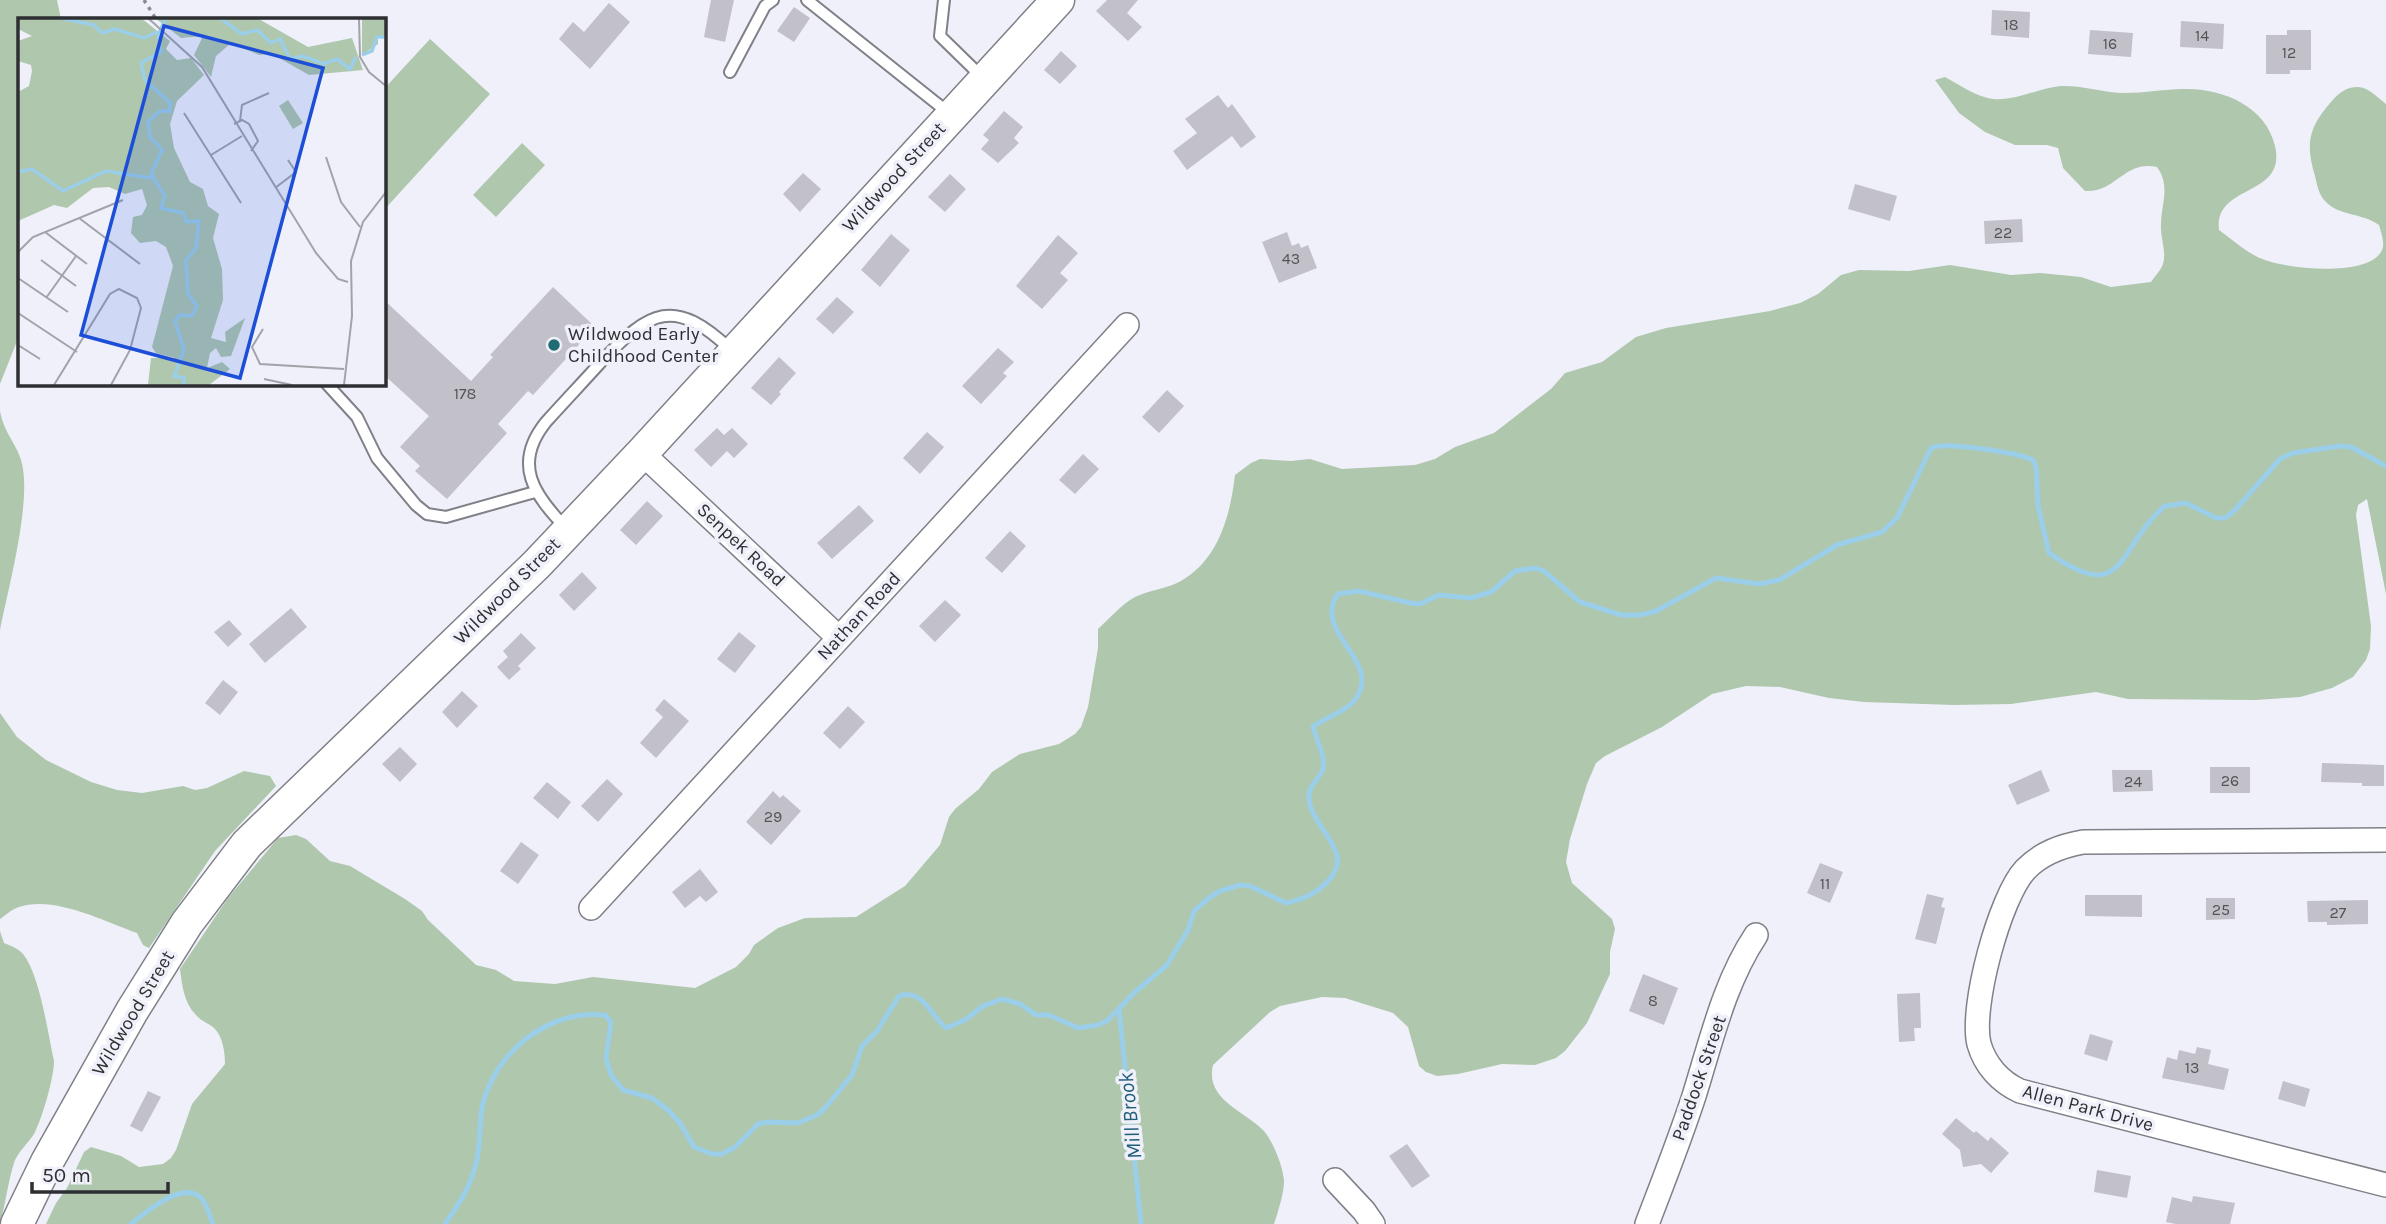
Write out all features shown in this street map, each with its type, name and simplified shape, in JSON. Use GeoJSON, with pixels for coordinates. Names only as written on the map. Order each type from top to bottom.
{"type":"FeatureCollection","features":[{"type":"Feature","properties":{"kind":"street","name":"Wildwood Street"},"geometry":{"type":"LineString","coordinates":[[17,1224],[47,1162],[132,1011],[187,923],[226,869],[284,806],[569,531],[1048,6]]}},
{"type":"Feature","properties":{"kind":"street","name":"Nathan Road"},"geometry":{"type":"LineString","coordinates":[[592,908],[1127,325]]}},
{"type":"Feature","properties":{"kind":"street","name":"Senpek Road"},"geometry":{"type":"LineString","coordinates":[[642,453],[839,638]]}},
{"type":"Feature","properties":{"kind":"street","name":"Allen Park Drive"},"geometry":{"type":"LineString","coordinates":[[2386,840],[2082,842],[2052,851],[2026,869],[2008,895],[1990,956],[1977,1021],[1979,1041],[1986,1060],[1997,1076],[2020,1091],[2386,1185]]}},
{"type":"Feature","properties":{"kind":"street","name":"Paddock Street"},"geometry":{"type":"LineString","coordinates":[[1647,1224],[1692,1101],[1729,987],[1745,950],[1756,935]]}},
{"type":"Feature","properties":{"kind":"street"},"geometry":{"type":"LineString","coordinates":[[1335,1180],[1364,1210],[1373,1224]]}},
{"type":"Feature","properties":{"kind":"lane"},"geometry":{"type":"LineString","coordinates":[[730,72],[765,6],[773,0]]}},
{"type":"Feature","properties":{"kind":"lane"},"geometry":{"type":"LineString","coordinates":[[807,0],[951,115]]}},
{"type":"Feature","properties":{"kind":"lane"},"geometry":{"type":"LineString","coordinates":[[944,0],[940,36],[984,79]]}},
{"type":"Feature","properties":{"kind":"lane"},"geometry":{"type":"LineString","coordinates":[[569,531],[535,492],[529,458],[533,442],[541,428],[625,336],[638,326],[661,317],[685,318],[708,328],[733,352]]}},
{"type":"Feature","properties":{"kind":"lane"},"geometry":{"type":"LineString","coordinates":[[328,385],[357,417],[377,458],[416,505],[427,514],[446,517],[535,492]]}},
{"type":"Feature","properties":{"kind":"path"},"geometry":{"type":"LineString","coordinates":[[144,0],[155,18]]}},
{"type":"Feature","properties":{"kind":"green space"},"geometry":{"type":"Polygon","coordinates":[[[0,0],[57,0],[61,18],[18,18],[18,339],[0,384],[0,0]]]}},
{"type":"Feature","properties":{"kind":"green space"},"geometry":{"type":"Polygon","coordinates":[[[430,39],[490,94],[385,209],[385,88],[430,39]]]}},
{"type":"Feature","properties":{"kind":"green space"},"geometry":{"type":"Polygon","coordinates":[[[1945,77],[1974,93],[1993,99],[2069,86],[2125,93],[2198,90],[2227,96],[2240,102],[2262,120],[2270,132],[2275,146],[2276,163],[2271,174],[2261,183],[2227,204],[2220,215],[2219,230],[2259,258],[2308,268],[2360,265],[2373,260],[2381,252],[2383,242],[2379,225],[2330,206],[2323,199],[2318,190],[2310,145],[2318,119],[2343,91],[2362,87],[2386,104],[2386,594],[2367,499],[2358,505],[2356,515],[2371,626],[2370,649],[2366,660],[2353,677],[2332,688],[2300,697],[2256,700],[2128,699],[2096,692],[2011,704],[1954,705],[1864,702],[1829,698],[1780,687],[1746,686],[1712,694],[1662,727],[1605,756],[1596,763],[1587,784],[1570,839],[1566,862],[1572,883],[1612,919],[1615,929],[1610,952],[1610,974],[1587,1023],[1556,1058],[1535,1065],[1502,1064],[1437,1076],[1419,1066],[1408,1027],[1393,1013],[1345,998],[1322,997],[1280,1006],[1270,1012],[1213,1065],[1212,1077],[1220,1095],[1263,1130],[1277,1154],[1284,1181],[1274,1224],[46,1224],[84,1152],[91,1147],[121,1156],[139,1167],[163,1164],[176,1150],[192,1104],[225,1064],[220,1035],[192,1010],[186,999],[180,969],[228,898],[278,838],[296,835],[306,839],[330,861],[350,866],[422,911],[428,920],[476,965],[496,970],[514,981],[555,984],[593,977],[695,988],[736,967],[754,945],[778,928],[805,918],[856,917],[905,886],[940,845],[949,817],[955,809],[979,789],[992,772],[1020,754],[1059,744],[1075,734],[1081,727],[1088,707],[1098,648],[1098,629],[1130,600],[1181,581],[1205,561],[1226,521],[1235,475],[1251,463],[1260,459],[1310,459],[1342,469],[1415,465],[1435,459],[1455,447],[1494,433],[1551,389],[1565,373],[1602,362],[1636,337],[1666,328],[1770,311],[1800,303],[1818,294],[1841,275],[1859,270],[1909,271],[1950,265],[2011,275],[2040,273],[2081,277],[2111,287],[2151,282],[2164,259],[2161,217],[2164,181],[2157,167],[2136,168],[2105,187],[2085,191],[2063,168],[2058,148],[2047,145],[2015,145],[1985,132],[1959,113],[1935,80],[1945,77]]]}},
{"type":"Feature","properties":{"kind":"green space"},"geometry":{"type":"Polygon","coordinates":[[[522,143],[545,165],[496,217],[473,195],[522,143]]]}},
{"type":"Feature","properties":{"kind":"green space"},"geometry":{"type":"Polygon","coordinates":[[[0,411],[21,460],[24,497],[18,544],[0,630],[0,411]]]}},
{"type":"Feature","properties":{"kind":"green space"},"geometry":{"type":"Polygon","coordinates":[[[0,713],[17,737],[46,760],[91,782],[117,790],[142,793],[183,786],[195,790],[207,788],[244,771],[270,776],[276,786],[215,851],[149,948],[143,945],[137,933],[63,907],[32,904],[16,908],[0,919],[0,713]]]}},
{"type":"Feature","properties":{"kind":"green space"},"geometry":{"type":"Polygon","coordinates":[[[0,931],[4,943],[23,954],[34,976],[43,1005],[54,1061],[50,1088],[37,1127],[15,1160],[0,1223],[0,931]]]}},
{"type":"Feature","properties":{"kind":"building"},"geometry":{"type":"Polygon","coordinates":[[[711,0],[734,0],[725,42],[704,37],[711,0]]]}},
{"type":"Feature","properties":{"kind":"building"},"geometry":{"type":"Polygon","coordinates":[[[1107,0],[1138,0],[1127,13],[1142,27],[1128,41],[1096,11],[1107,0]]]}},
{"type":"Feature","properties":{"kind":"building"},"geometry":{"type":"Polygon","coordinates":[[[609,3],[630,22],[590,69],[559,39],[573,22],[584,32],[609,3]]]}},
{"type":"Feature","properties":{"kind":"building"},"geometry":{"type":"Polygon","coordinates":[[[794,7],[810,18],[794,42],[777,31],[794,7]]]}},
{"type":"Feature","properties":{"kind":"building"},"geometry":{"type":"Polygon","coordinates":[[[1992,10],[2030,12],[2029,38],[1991,35],[1992,10]]]}},
{"type":"Feature","properties":{"kind":"building"},"geometry":{"type":"Polygon","coordinates":[[[2181,21],[2224,24],[2223,49],[2180,47],[2181,21]]]}},
{"type":"Feature","properties":{"kind":"building"},"geometry":{"type":"Polygon","coordinates":[[[2090,30],[2133,33],[2131,57],[2088,54],[2090,30]]]}},
{"type":"Feature","properties":{"kind":"building"},"geometry":{"type":"Polygon","coordinates":[[[2287,30],[2311,30],[2311,70],[2290,70],[2290,74],[2266,74],[2266,35],[2287,35],[2287,30]]]}},
{"type":"Feature","properties":{"kind":"building"},"geometry":{"type":"Polygon","coordinates":[[[1061,51],[1077,66],[1060,84],[1044,70],[1061,51]]]}},
{"type":"Feature","properties":{"kind":"building"},"geometry":{"type":"Polygon","coordinates":[[[1218,95],[1228,108],[1232,104],[1256,137],[1241,148],[1232,136],[1187,170],[1173,151],[1197,133],[1185,119],[1218,95]]]}},
{"type":"Feature","properties":{"kind":"building"},"geometry":{"type":"Polygon","coordinates":[[[1004,111],[1023,127],[1014,138],[1019,143],[998,163],[981,149],[989,140],[983,135],[1004,111]]]}},
{"type":"Feature","properties":{"kind":"building"},"geometry":{"type":"Polygon","coordinates":[[[803,173],[821,189],[800,212],[783,194],[803,173]]]}},
{"type":"Feature","properties":{"kind":"building"},"geometry":{"type":"Polygon","coordinates":[[[950,174],[966,189],[945,212],[928,197],[950,174]]]}},
{"type":"Feature","properties":{"kind":"building"},"geometry":{"type":"Polygon","coordinates":[[[1855,184],[1897,196],[1890,221],[1848,209],[1855,184]]]}},
{"type":"Feature","properties":{"kind":"building"},"geometry":{"type":"Polygon","coordinates":[[[2022,219],[2023,242],[1985,244],[1984,221],[2022,219]]]}},
{"type":"Feature","properties":{"kind":"building"},"geometry":{"type":"Polygon","coordinates":[[[1287,232],[1292,246],[1299,243],[1301,248],[1308,245],[1317,268],[1279,283],[1262,242],[1287,232]]]}},
{"type":"Feature","properties":{"kind":"building"},"geometry":{"type":"Polygon","coordinates":[[[891,234],[910,250],[880,287],[861,270],[891,234]]]}},
{"type":"Feature","properties":{"kind":"building"},"geometry":{"type":"Polygon","coordinates":[[[1058,235],[1078,253],[1060,273],[1068,280],[1042,309],[1016,286],[1058,235]]]}},
{"type":"Feature","properties":{"kind":"building"},"geometry":{"type":"Polygon","coordinates":[[[553,287],[595,327],[533,395],[528,391],[498,424],[507,433],[447,499],[415,471],[420,466],[400,447],[429,416],[385,376],[385,301],[471,381],[493,357],[490,355],[553,287]]]}},
{"type":"Feature","properties":{"kind":"building"},"geometry":{"type":"Polygon","coordinates":[[[837,297],[854,312],[833,334],[816,319],[837,297]]]}},
{"type":"Feature","properties":{"kind":"building"},"geometry":{"type":"Polygon","coordinates":[[[998,348],[1014,362],[1003,373],[1007,376],[981,404],[962,386],[998,348]]]}},
{"type":"Feature","properties":{"kind":"building"},"geometry":{"type":"Polygon","coordinates":[[[779,357],[796,373],[771,405],[751,388],[779,357]]]}},
{"type":"Feature","properties":{"kind":"building"},"geometry":{"type":"Polygon","coordinates":[[[1167,390],[1184,406],[1159,433],[1142,417],[1167,390]]]}},
{"type":"Feature","properties":{"kind":"building"},"geometry":{"type":"Polygon","coordinates":[[[717,428],[724,435],[732,428],[748,444],[734,458],[727,451],[711,467],[694,450],[717,428]]]}},
{"type":"Feature","properties":{"kind":"building"},"geometry":{"type":"Polygon","coordinates":[[[927,432],[944,447],[920,474],[903,458],[927,432]]]}},
{"type":"Feature","properties":{"kind":"building"},"geometry":{"type":"Polygon","coordinates":[[[1083,454],[1099,469],[1075,494],[1059,480],[1083,454]]]}},
{"type":"Feature","properties":{"kind":"building"},"geometry":{"type":"Polygon","coordinates":[[[647,501],[663,516],[636,545],[620,530],[647,501]]]}},
{"type":"Feature","properties":{"kind":"building"},"geometry":{"type":"Polygon","coordinates":[[[859,505],[874,521],[832,559],[817,543],[859,505]]]}},
{"type":"Feature","properties":{"kind":"building"},"geometry":{"type":"Polygon","coordinates":[[[1010,531],[1026,546],[1002,573],[985,558],[1010,531]]]}},
{"type":"Feature","properties":{"kind":"building"},"geometry":{"type":"Polygon","coordinates":[[[582,572],[597,588],[574,611],[559,595],[582,572]]]}},
{"type":"Feature","properties":{"kind":"building"},"geometry":{"type":"Polygon","coordinates":[[[945,600],[961,615],[935,642],[919,626],[945,600]]]}},
{"type":"Feature","properties":{"kind":"building"},"geometry":{"type":"Polygon","coordinates":[[[291,608],[307,627],[265,663],[249,644],[291,608]]]}},
{"type":"Feature","properties":{"kind":"building"},"geometry":{"type":"Polygon","coordinates":[[[229,620],[242,634],[228,647],[214,632],[229,620]]]}},
{"type":"Feature","properties":{"kind":"building"},"geometry":{"type":"Polygon","coordinates":[[[739,632],[756,646],[735,673],[717,659],[739,632]]]}},
{"type":"Feature","properties":{"kind":"building"},"geometry":{"type":"Polygon","coordinates":[[[521,633],[536,648],[518,666],[521,669],[509,680],[497,667],[508,657],[503,651],[521,633]]]}},
{"type":"Feature","properties":{"kind":"building"},"geometry":{"type":"Polygon","coordinates":[[[223,680],[238,692],[220,715],[205,703],[223,680]]]}},
{"type":"Feature","properties":{"kind":"building"},"geometry":{"type":"Polygon","coordinates":[[[462,691],[478,706],[457,728],[442,712],[462,691]]]}},
{"type":"Feature","properties":{"kind":"building"},"geometry":{"type":"Polygon","coordinates":[[[664,699],[689,721],[656,758],[640,743],[663,717],[655,710],[664,699]]]}},
{"type":"Feature","properties":{"kind":"building"},"geometry":{"type":"Polygon","coordinates":[[[848,706],[865,722],[840,749],[823,733],[848,706]]]}},
{"type":"Feature","properties":{"kind":"building"},"geometry":{"type":"Polygon","coordinates":[[[400,747],[417,764],[400,782],[382,764],[400,747]]]}},
{"type":"Feature","properties":{"kind":"building"},"geometry":{"type":"Polygon","coordinates":[[[2322,763],[2384,765],[2384,786],[2321,782],[2322,763]]]}},
{"type":"Feature","properties":{"kind":"building"},"geometry":{"type":"Polygon","coordinates":[[[2210,767],[2250,767],[2250,793],[2210,793],[2210,767]]]}},
{"type":"Feature","properties":{"kind":"building"},"geometry":{"type":"Polygon","coordinates":[[[2041,770],[2050,791],[2017,805],[2008,785],[2041,770]]]}},
{"type":"Feature","properties":{"kind":"building"},"geometry":{"type":"Polygon","coordinates":[[[2112,770],[2152,770],[2153,791],[2113,792],[2112,770]]]}},
{"type":"Feature","properties":{"kind":"building"},"geometry":{"type":"Polygon","coordinates":[[[607,779],[623,794],[598,822],[581,806],[607,779]]]}},
{"type":"Feature","properties":{"kind":"building"},"geometry":{"type":"Polygon","coordinates":[[[547,782],[571,802],[558,819],[533,798],[547,782]]]}},
{"type":"Feature","properties":{"kind":"building"},"geometry":{"type":"Polygon","coordinates":[[[773,791],[780,798],[783,795],[801,811],[771,845],[746,822],[773,791]]]}},
{"type":"Feature","properties":{"kind":"building"},"geometry":{"type":"Polygon","coordinates":[[[521,842],[539,855],[518,884],[500,871],[521,842]]]}},
{"type":"Feature","properties":{"kind":"building"},"geometry":{"type":"Polygon","coordinates":[[[1820,863],[1843,872],[1830,903],[1807,893],[1820,863]]]}},
{"type":"Feature","properties":{"kind":"building"},"geometry":{"type":"Polygon","coordinates":[[[700,869],[718,892],[706,902],[700,896],[685,908],[672,892],[700,869]]]}},
{"type":"Feature","properties":{"kind":"building"},"geometry":{"type":"Polygon","coordinates":[[[1927,894],[1944,898],[1941,907],[1945,908],[1936,944],[1915,939],[1927,894]]]}},
{"type":"Feature","properties":{"kind":"building"},"geometry":{"type":"Polygon","coordinates":[[[2085,895],[2142,895],[2142,917],[2085,916],[2085,895]]]}},
{"type":"Feature","properties":{"kind":"building"},"geometry":{"type":"Polygon","coordinates":[[[2206,898],[2235,898],[2235,919],[2206,920],[2206,898]]]}},
{"type":"Feature","properties":{"kind":"building"},"geometry":{"type":"Polygon","coordinates":[[[2368,900],[2368,924],[2327,925],[2327,922],[2308,922],[2307,901],[2368,900]]]}},
{"type":"Feature","properties":{"kind":"building"},"geometry":{"type":"Polygon","coordinates":[[[1643,974],[1678,988],[1664,1025],[1629,1011],[1643,974]]]}},
{"type":"Feature","properties":{"kind":"building"},"geometry":{"type":"Polygon","coordinates":[[[1920,993],[1921,1028],[1914,1028],[1915,1041],[1899,1042],[1897,994],[1920,993]]]}},
{"type":"Feature","properties":{"kind":"building"},"geometry":{"type":"Polygon","coordinates":[[[2090,1034],[2113,1041],[2107,1061],[2084,1054],[2090,1034]]]}},
{"type":"Feature","properties":{"kind":"building"},"geometry":{"type":"Polygon","coordinates":[[[2197,1047],[2211,1050],[2208,1064],[2229,1069],[2224,1090],[2162,1078],[2167,1057],[2177,1060],[2179,1050],[2195,1054],[2197,1047]]]}},
{"type":"Feature","properties":{"kind":"building"},"geometry":{"type":"Polygon","coordinates":[[[2283,1081],[2310,1089],[2305,1107],[2278,1099],[2283,1081]]]}},
{"type":"Feature","properties":{"kind":"building"},"geometry":{"type":"Polygon","coordinates":[[[148,1091],[161,1097],[142,1132],[130,1126],[148,1091]]]}},
{"type":"Feature","properties":{"kind":"building"},"geometry":{"type":"Polygon","coordinates":[[[1956,1118],[1988,1141],[1991,1137],[2009,1153],[1991,1173],[1981,1164],[1963,1167],[1960,1150],[1942,1134],[1956,1118]]]}},
{"type":"Feature","properties":{"kind":"building"},"geometry":{"type":"Polygon","coordinates":[[[1407,1144],[1430,1176],[1412,1188],[1389,1156],[1407,1144]]]}},
{"type":"Feature","properties":{"kind":"building"},"geometry":{"type":"Polygon","coordinates":[[[2097,1170],[2131,1176],[2127,1198],[2094,1192],[2097,1170]]]}},
{"type":"Feature","properties":{"kind":"building"},"geometry":{"type":"Polygon","coordinates":[[[2193,1196],[2235,1203],[2230,1224],[2166,1222],[2172,1197],[2192,1202],[2193,1196]]]}},
{"type":"Feature","properties":{"kind":"waterway"},"geometry":{"type":"LineString","coordinates":[[445,1224],[463,1197],[472,1176],[477,1159],[483,1103],[490,1084],[513,1050],[546,1026],[585,1015],[605,1015],[611,1022],[606,1058],[611,1075],[623,1090],[652,1098],[668,1110],[680,1123],[694,1147],[712,1154],[722,1154],[735,1147],[758,1124],[798,1123],[817,1115],[825,1108],[852,1075],[862,1046],[877,1031],[899,996],[915,996],[921,1000],[946,1028],[965,1020],[983,1006],[1002,999],[1020,1004],[1036,1015],[1049,1015],[1078,1028],[1098,1025],[1107,1021],[1167,965],[1188,930],[1194,911],[1210,897],[1240,885],[1250,886],[1286,903],[1304,898],[1319,889],[1336,869],[1337,859],[1330,839],[1311,809],[1310,790],[1324,764],[1313,727],[1350,705],[1361,687],[1361,673],[1356,660],[1333,622],[1332,608],[1338,594],[1359,591],[1420,604],[1439,595],[1471,598],[1491,592],[1515,571],[1535,568],[1544,571],[1580,602],[1621,615],[1641,615],[1656,611],[1716,578],[1759,584],[1779,580],[1837,545],[1882,532],[1897,518],[1931,448],[1939,446],[1982,449],[2033,460],[2036,467],[2038,506],[2049,553],[2074,568],[2093,575],[2107,573],[2118,566],[2149,522],[2165,506],[2186,503],[2216,518],[2225,518],[2280,459],[2293,453],[2340,446],[2351,447],[2386,466]]}},
{"type":"Feature","properties":{"kind":"waterway","name":"Mill Brook"},"geometry":{"type":"LineString","coordinates":[[1119,1008],[1141,1224]]}},
{"type":"Feature","properties":{"kind":"waterway"},"geometry":{"type":"LineString","coordinates":[[131,1224],[165,1200],[185,1193],[193,1193],[201,1198],[213,1224]]}},
{"type":"Feature","properties":{"kind":"place","name":"Wildwood Early Childhood Center"},"geometry":{"type":"Point","coordinates":[554,345]}}]}
